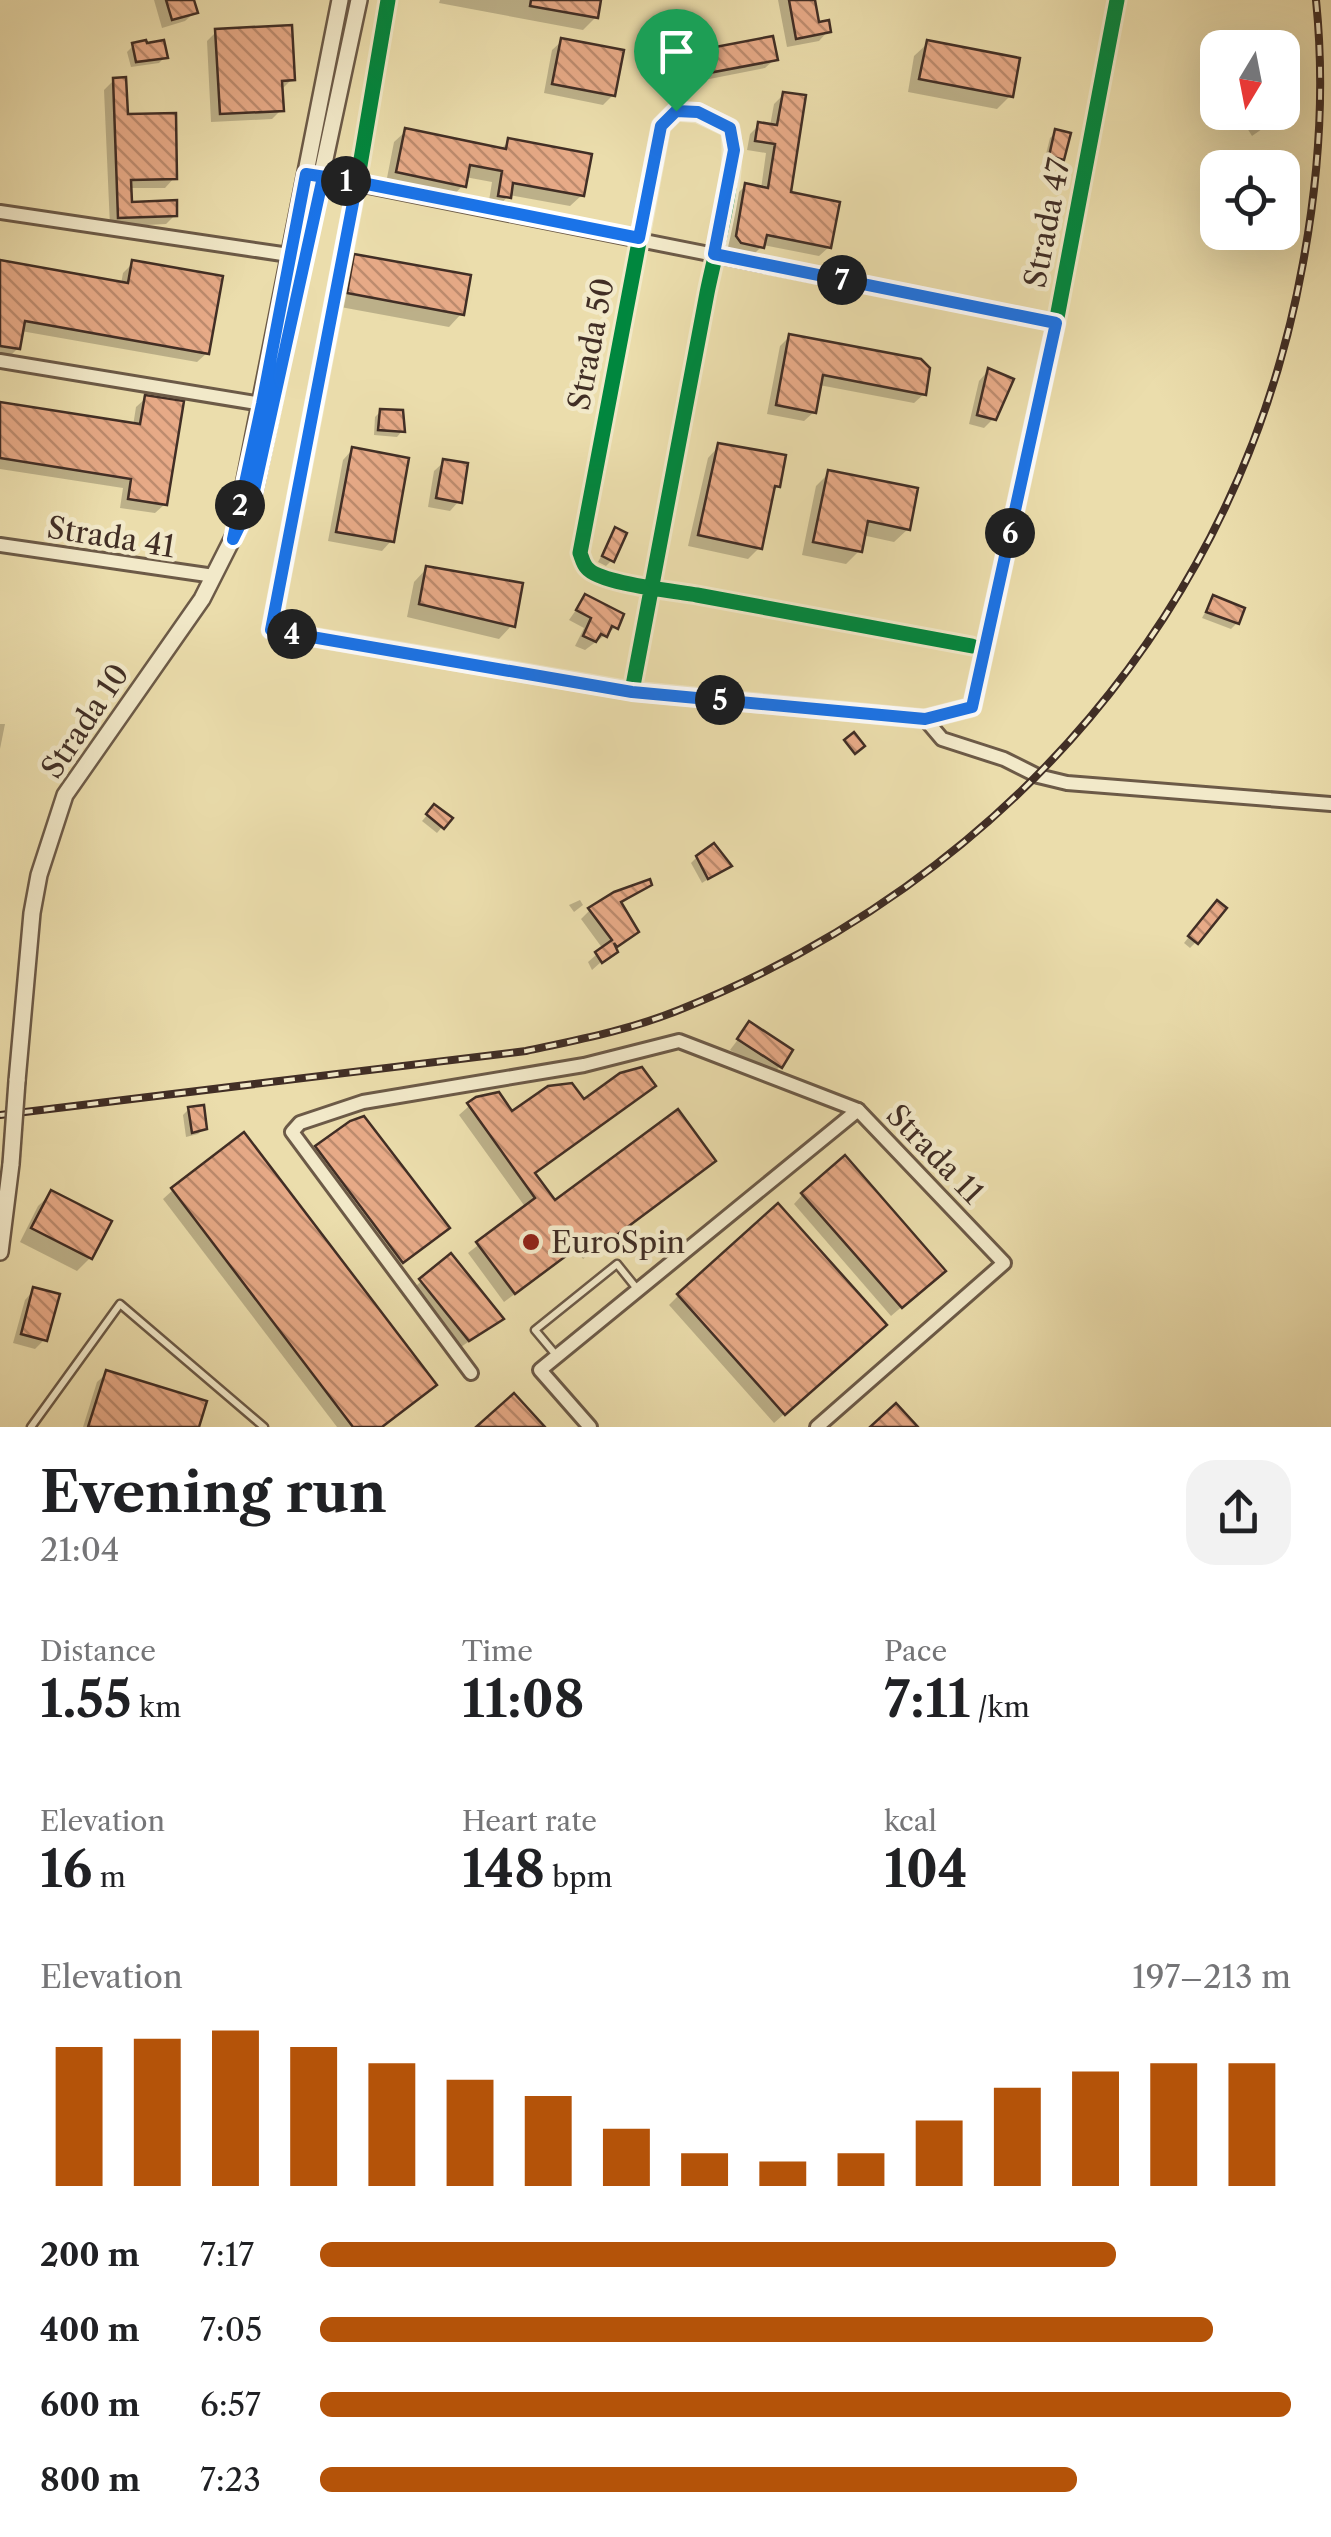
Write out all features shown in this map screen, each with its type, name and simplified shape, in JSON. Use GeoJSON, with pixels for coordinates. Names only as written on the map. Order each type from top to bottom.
{"type":"FeatureCollection","features":[{"type":"Feature","properties":{"kind":"street","name":"Strada 10"},"geometry":{"type":"LineString","coordinates":[[233,539],[340,0]]}},
{"type":"Feature","properties":{"kind":"street","name":"Strada 10"},"geometry":{"type":"LineString","coordinates":[[0,1252],[38,875],[65,795],[202,599],[252,500],[359,0]]}},
{"type":"Feature","properties":{"kind":"street"},"geometry":{"type":"LineString","coordinates":[[357,182],[388,0]]}},
{"type":"Feature","properties":{"kind":"street","name":"Strada 47"},"geometry":{"type":"LineString","coordinates":[[357,182],[271,630],[632,692],[925,719],[972,707],[1056,323],[1117,0]]}},
{"type":"Feature","properties":{"kind":"street","name":"Strada 50"},"geometry":{"type":"LineString","coordinates":[[632,692],[652,586],[714,254],[734,150],[730,128],[698,112],[676,111],[661,126],[639,238],[580,553],[587,568],[599,576],[652,586],[972,646]]}},
{"type":"Feature","properties":{"kind":"street"},"geometry":{"type":"LineString","coordinates":[[306,174],[1056,323]]}},
{"type":"Feature","properties":{"kind":"street"},"geometry":{"type":"LineString","coordinates":[[0,212],[290,255]]}},
{"type":"Feature","properties":{"kind":"street"},"geometry":{"type":"LineString","coordinates":[[0,361],[262,404]]}},
{"type":"Feature","properties":{"kind":"street","name":"Strada 41"},"geometry":{"type":"LineString","coordinates":[[0,545],[214,576]]}},
{"type":"Feature","properties":{"kind":"street"},"geometry":{"type":"LineString","coordinates":[[925,719],[942,740],[1004,759],[1028,771],[1085,784],[1331,804]]}},
{"type":"Feature","properties":{"kind":"street"},"geometry":{"type":"LineString","coordinates":[[471,1373],[292,1132],[300,1123],[363,1102],[584,1065],[679,1040],[858,1110]]}},
{"type":"Feature","properties":{"kind":"street","name":"Strada 11"},"geometry":{"type":"LineString","coordinates":[[590,1427],[540,1370],[858,1110],[1004,1262],[817,1427]]}},
{"type":"Feature","properties":{"kind":"lane"},"geometry":{"type":"LineString","coordinates":[[557,1356],[534,1330],[617,1264],[638,1290]]}},
{"type":"Feature","properties":{"kind":"lane"},"geometry":{"type":"LineString","coordinates":[[31,1427],[120,1304],[264,1427]]}},
{"type":"Feature","properties":{"kind":"building"},"geometry":{"type":"Polygon","coordinates":[[[166,0],[194,0],[198,13],[172,20],[166,0]]]}},
{"type":"Feature","properties":{"kind":"building"},"geometry":{"type":"Polygon","coordinates":[[[531,0],[601,0],[598,18],[530,6],[531,0]]]}},
{"type":"Feature","properties":{"kind":"building"},"geometry":{"type":"Polygon","coordinates":[[[789,0],[815,0],[819,22],[829,20],[831,32],[796,39],[789,0]]]}},
{"type":"Feature","properties":{"kind":"building"},"geometry":{"type":"Polygon","coordinates":[[[292,25],[295,80],[282,81],[284,111],[220,114],[215,29],[292,25]]]}},
{"type":"Feature","properties":{"kind":"building"},"geometry":{"type":"Polygon","coordinates":[[[773,36],[778,60],[693,76],[689,52],[773,36]]]}},
{"type":"Feature","properties":{"kind":"building"},"geometry":{"type":"Polygon","coordinates":[[[561,38],[624,50],[615,96],[552,84],[561,38]]]}},
{"type":"Feature","properties":{"kind":"building"},"geometry":{"type":"Polygon","coordinates":[[[164,40],[168,58],[136,62],[132,43],[164,40]]]}},
{"type":"Feature","properties":{"kind":"building"},"geometry":{"type":"Polygon","coordinates":[[[927,40],[1020,58],[1013,97],[919,79],[927,40]]]}},
{"type":"Feature","properties":{"kind":"building"},"geometry":{"type":"Polygon","coordinates":[[[126,77],[128,114],[176,113],[177,179],[131,180],[132,202],[177,200],[177,216],[118,218],[113,78],[126,77]]]}},
{"type":"Feature","properties":{"kind":"building"},"geometry":{"type":"Polygon","coordinates":[[[783,92],[806,95],[791,192],[840,202],[831,248],[767,235],[764,248],[741,243],[736,236],[745,183],[768,188],[775,144],[755,141],[758,122],[777,125],[783,92]]]}},
{"type":"Feature","properties":{"kind":"building"},"geometry":{"type":"Polygon","coordinates":[[[405,128],[506,149],[508,138],[592,154],[584,196],[513,183],[511,198],[498,196],[502,171],[470,165],[466,187],[396,172],[405,128]]]}},
{"type":"Feature","properties":{"kind":"building"},"geometry":{"type":"Polygon","coordinates":[[[1055,129],[1071,133],[1064,160],[1049,156],[1055,129]]]}},
{"type":"Feature","properties":{"kind":"building"},"geometry":{"type":"Polygon","coordinates":[[[354,254],[471,275],[464,315],[347,293],[354,254]]]}},
{"type":"Feature","properties":{"kind":"building"},"geometry":{"type":"Polygon","coordinates":[[[0,260],[128,283],[132,260],[223,276],[209,354],[25,321],[20,349],[0,346],[0,260]]]}},
{"type":"Feature","properties":{"kind":"building"},"geometry":{"type":"Polygon","coordinates":[[[789,334],[921,359],[930,368],[926,395],[823,375],[816,413],[776,405],[789,334]]]}},
{"type":"Feature","properties":{"kind":"building"},"geometry":{"type":"Polygon","coordinates":[[[988,368],[1014,379],[996,420],[977,415],[988,368]]]}},
{"type":"Feature","properties":{"kind":"building"},"geometry":{"type":"Polygon","coordinates":[[[145,395],[184,401],[167,505],[128,499],[131,479],[0,458],[0,402],[140,424],[145,395]]]}},
{"type":"Feature","properties":{"kind":"building"},"geometry":{"type":"Polygon","coordinates":[[[380,409],[403,410],[405,432],[378,430],[380,409]]]}},
{"type":"Feature","properties":{"kind":"building"},"geometry":{"type":"Polygon","coordinates":[[[718,443],[786,455],[762,549],[698,535],[718,443]]]}},
{"type":"Feature","properties":{"kind":"building"},"geometry":{"type":"Polygon","coordinates":[[[352,447],[409,458],[394,542],[336,532],[352,447]]]}},
{"type":"Feature","properties":{"kind":"building"},"geometry":{"type":"Polygon","coordinates":[[[443,459],[468,463],[462,503],[436,498],[443,459]]]}},
{"type":"Feature","properties":{"kind":"building"},"geometry":{"type":"Polygon","coordinates":[[[828,470],[918,488],[910,530],[868,521],[862,552],[813,542],[828,470]]]}},
{"type":"Feature","properties":{"kind":"building"},"geometry":{"type":"Polygon","coordinates":[[[615,527],[627,533],[614,562],[602,556],[615,527]]]}},
{"type":"Feature","properties":{"kind":"building"},"geometry":{"type":"Polygon","coordinates":[[[426,566],[523,583],[515,627],[419,604],[426,566]]]}},
{"type":"Feature","properties":{"kind":"building"},"geometry":{"type":"Polygon","coordinates":[[[585,594],[624,614],[618,629],[612,626],[607,637],[601,634],[596,642],[583,636],[591,618],[576,610],[585,594]]]}},
{"type":"Feature","properties":{"kind":"building"},"geometry":{"type":"Polygon","coordinates":[[[1213,595],[1245,608],[1239,624],[1206,612],[1213,595]]]}},
{"type":"Feature","properties":{"kind":"building"},"geometry":{"type":"Polygon","coordinates":[[[854,732],[865,746],[855,754],[844,740],[854,732]]]}},
{"type":"Feature","properties":{"kind":"building"},"geometry":{"type":"Polygon","coordinates":[[[434,804],[453,818],[444,829],[426,814],[434,804]]]}},
{"type":"Feature","properties":{"kind":"building"},"geometry":{"type":"Polygon","coordinates":[[[714,843],[732,866],[708,879],[696,856],[714,843]]]}},
{"type":"Feature","properties":{"kind":"building"},"geometry":{"type":"Polygon","coordinates":[[[650,879],[652,885],[621,902],[639,932],[617,947],[614,943],[618,952],[602,963],[595,952],[612,940],[588,908],[614,892],[650,879]]]}},
{"type":"Feature","properties":{"kind":"building"},"geometry":{"type":"Polygon","coordinates":[[[1217,900],[1227,908],[1198,944],[1188,936],[1217,900]]]}},
{"type":"Feature","properties":{"kind":"building"},"geometry":{"type":"Polygon","coordinates":[[[749,1021],[793,1050],[782,1068],[737,1039],[749,1021]]]}},
{"type":"Feature","properties":{"kind":"building"},"geometry":{"type":"Polygon","coordinates":[[[642,1067],[656,1086],[535,1173],[555,1200],[678,1109],[716,1161],[594,1252],[586,1241],[515,1294],[476,1242],[535,1198],[467,1103],[499,1092],[512,1111],[548,1086],[572,1083],[584,1099],[620,1073],[642,1067]]]}},
{"type":"Feature","properties":{"kind":"building"},"geometry":{"type":"Polygon","coordinates":[[[204,1105],[207,1129],[192,1133],[188,1107],[204,1105]]]}},
{"type":"Feature","properties":{"kind":"building"},"geometry":{"type":"Polygon","coordinates":[[[364,1116],[450,1228],[403,1263],[315,1146],[350,1121],[364,1116]]]}},
{"type":"Feature","properties":{"kind":"building"},"geometry":{"type":"Polygon","coordinates":[[[244,1132],[437,1385],[382,1427],[353,1427],[171,1188],[244,1132]]]}},
{"type":"Feature","properties":{"kind":"building"},"geometry":{"type":"Polygon","coordinates":[[[845,1155],[946,1271],[902,1308],[801,1193],[845,1155]]]}},
{"type":"Feature","properties":{"kind":"building"},"geometry":{"type":"Polygon","coordinates":[[[51,1190],[112,1221],[92,1259],[31,1228],[51,1190]]]}},
{"type":"Feature","properties":{"kind":"building"},"geometry":{"type":"Polygon","coordinates":[[[778,1203],[887,1325],[785,1415],[677,1294],[778,1203]]]}},
{"type":"Feature","properties":{"kind":"building"},"geometry":{"type":"Polygon","coordinates":[[[451,1253],[504,1319],[469,1341],[419,1279],[451,1253]]]}},
{"type":"Feature","properties":{"kind":"building"},"geometry":{"type":"Polygon","coordinates":[[[33,1287],[60,1294],[47,1341],[21,1334],[33,1287]]]}},
{"type":"Feature","properties":{"kind":"building"},"geometry":{"type":"Polygon","coordinates":[[[106,1370],[207,1401],[199,1427],[88,1427],[106,1370]]]}},
{"type":"Feature","properties":{"kind":"building"},"geometry":{"type":"Polygon","coordinates":[[[514,1393],[545,1427],[476,1427],[514,1393]]]}},
{"type":"Feature","properties":{"kind":"building"},"geometry":{"type":"Polygon","coordinates":[[[896,1403],[918,1427],[870,1427],[896,1403]]]}},
{"type":"Feature","properties":{"kind":"railway"},"geometry":{"type":"LineString","coordinates":[[0,1115],[526,1051],[642,1023],[797,955],[905,888],[1003,808],[1090,718],[1164,617],[1225,508],[1272,389],[1303,263],[1313,198],[1320,99],[1316,0]]}},
{"type":"Feature","properties":{"kind":"cycle path"},"geometry":{"type":"LineString","coordinates":[[388,0],[271,630],[632,691],[925,719],[972,707],[1056,323],[1117,0]]}},
{"type":"Feature","properties":{"kind":"cycle path"},"geometry":{"type":"LineString","coordinates":[[632,691],[641,641],[651,592],[660,542],[707,293],[725,210],[731,166],[730,128],[698,113],[676,111],[661,126],[580,553],[584,565],[595,574],[622,583],[639,586],[656,589],[697,595],[972,646]]}},
{"type":"Feature","properties":{"kind":"place","name":"EuroSpin"},"geometry":{"type":"Point","coordinates":[531,1242]}},
{"type":"Feature","properties":{"kind":"route"},"geometry":{"type":"LineString","coordinates":[[676,111],[661,126],[639,238],[357,182],[323,177],[252,500],[233,539],[306,174],[357,182],[271,630],[632,692],[925,719],[972,707],[1056,323],[714,254],[734,150],[730,128],[698,112],[676,111]]}}]}
